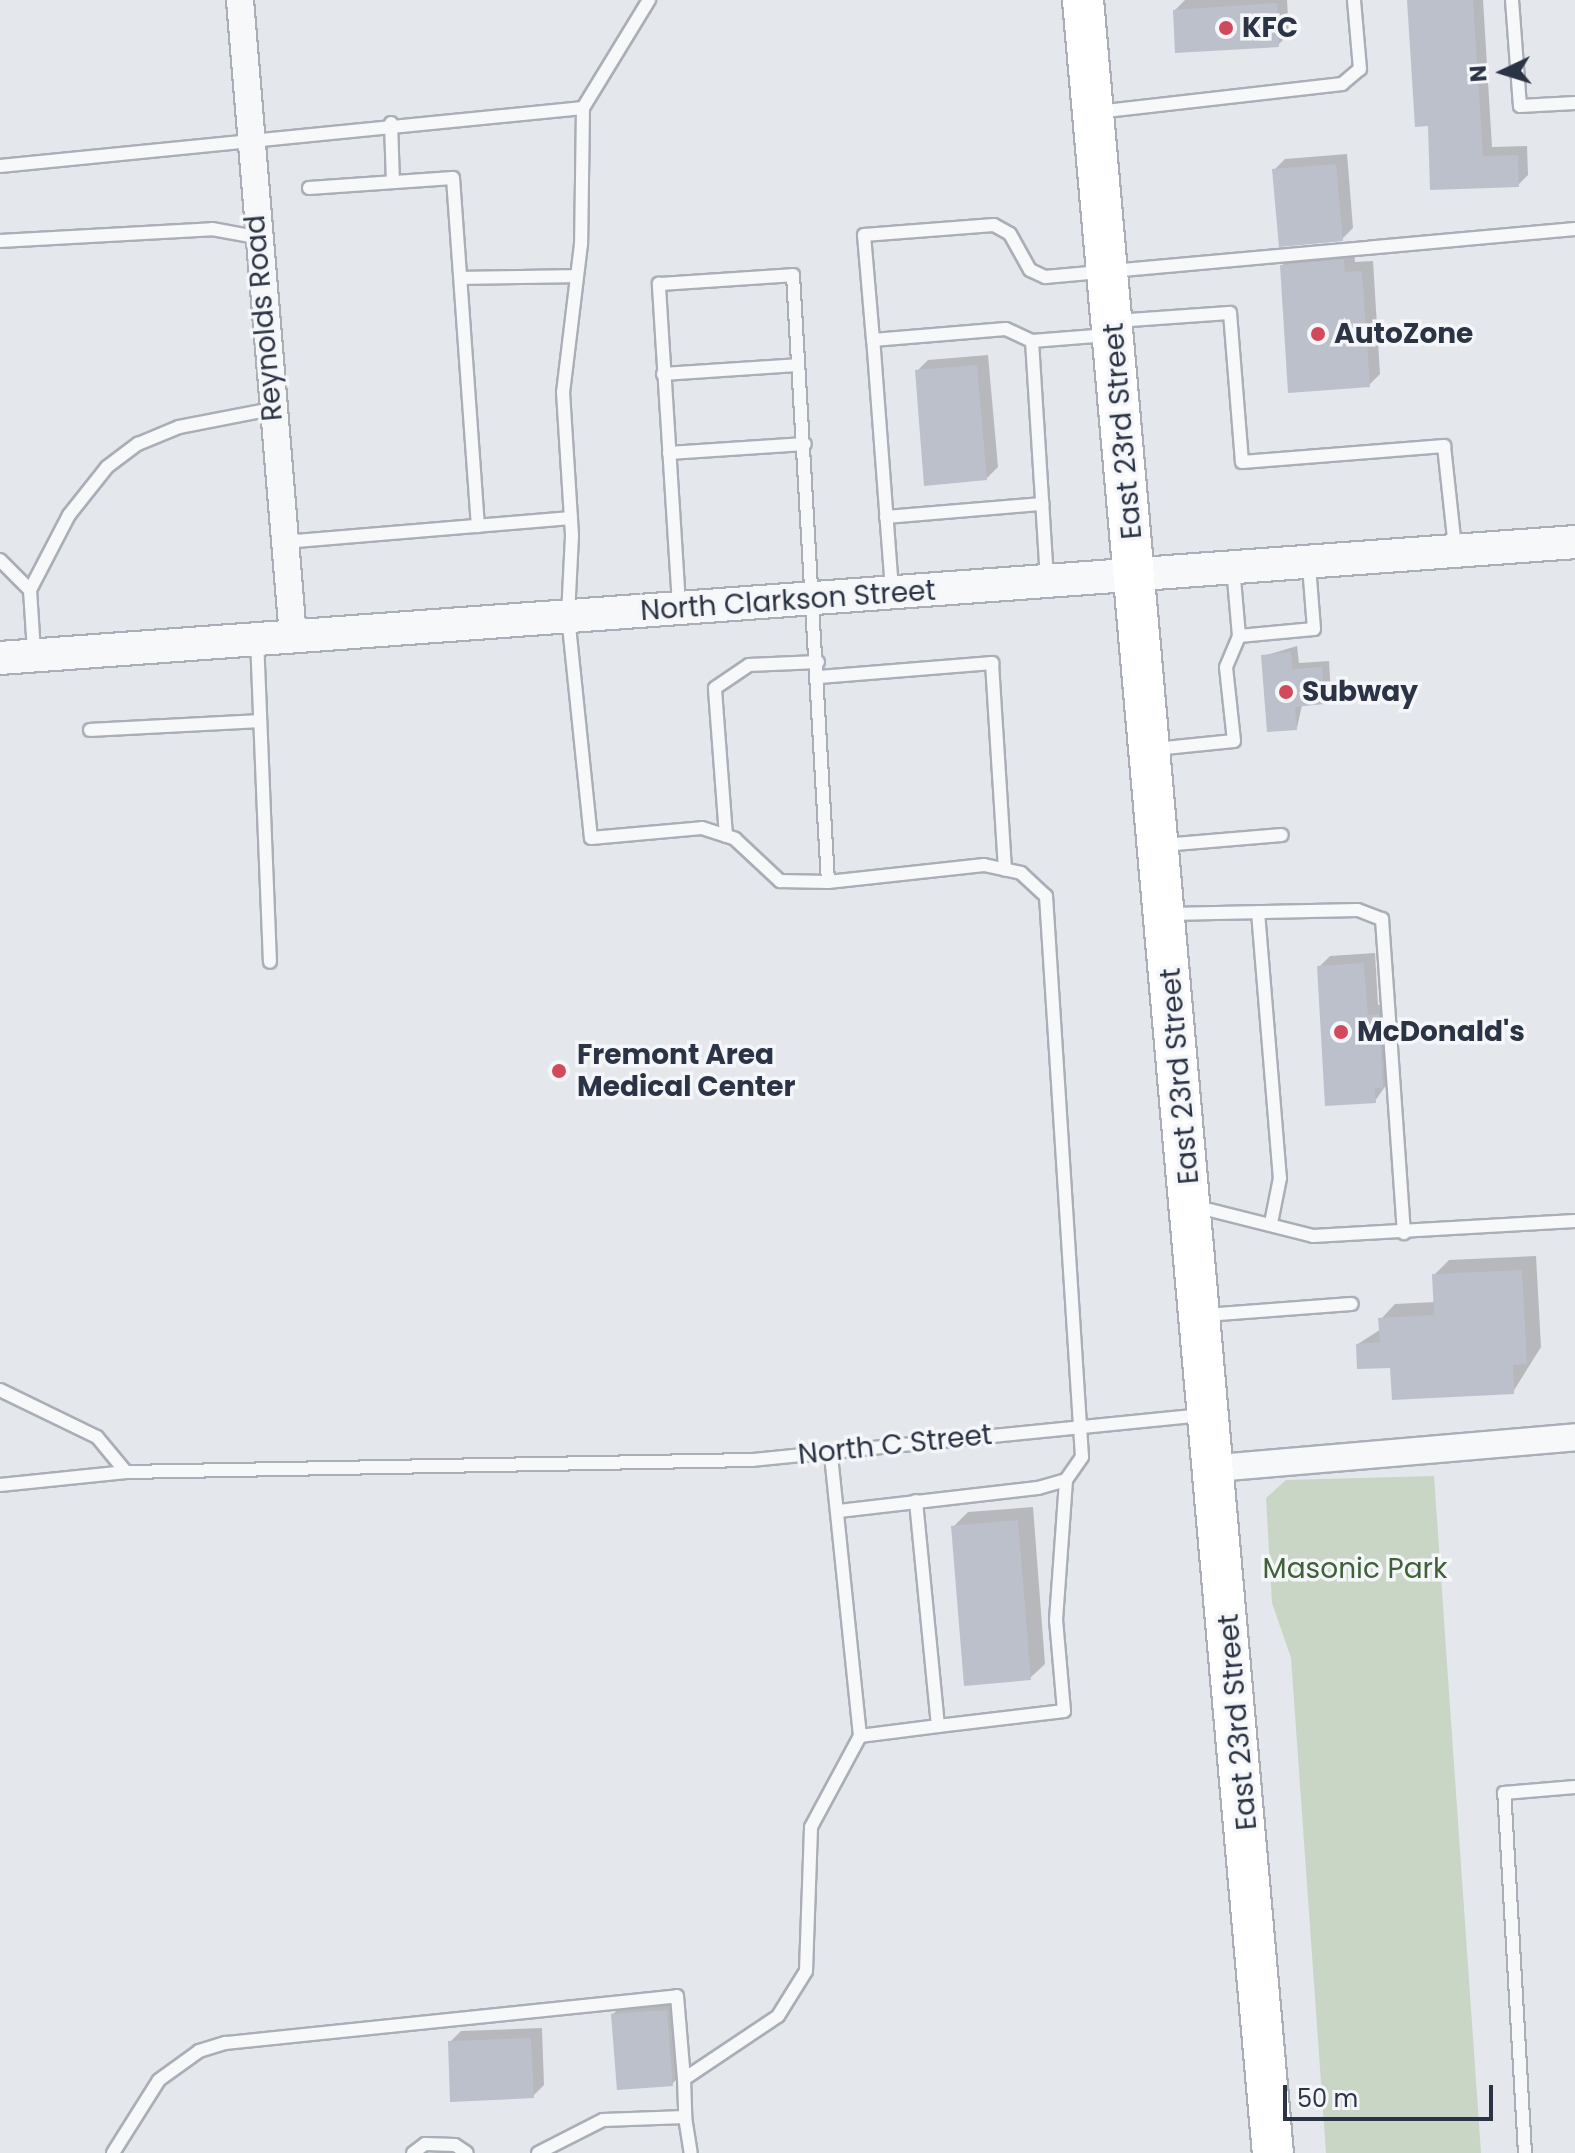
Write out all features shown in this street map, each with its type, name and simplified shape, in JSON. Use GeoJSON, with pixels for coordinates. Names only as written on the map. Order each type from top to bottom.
{"type":"FeatureCollection","features":[{"type":"Feature","properties":{"kind":"main road","name":"East 23rd Street"},"geometry":{"type":"LineString","coordinates":[[1083,0],[1217,1468],[1273,2153]]}},
{"type":"Feature","properties":{"kind":"street","name":"Reynolds Road"},"geometry":{"type":"LineString","coordinates":[[240,0],[256,237],[293,636]]}},
{"type":"Feature","properties":{"kind":"street","name":"North Clarkson Street"},"geometry":{"type":"LineString","coordinates":[[0,658],[1575,542]]}},
{"type":"Feature","properties":{"kind":"street"},"geometry":{"type":"LineString","coordinates":[[1217,1468],[1575,1437]]}},
{"type":"Feature","properties":{"kind":"lane"},"geometry":{"type":"LineString","coordinates":[[649,0],[583,108],[577,276],[563,392],[571,518],[568,616],[591,838],[702,828],[726,836],[780,881],[828,882],[984,865],[1021,873],[1046,896],[1082,1424],[1082,1457],[1066,1480],[1056,1620],[1064,1711],[860,1736]]}},
{"type":"Feature","properties":{"kind":"lane"},"geometry":{"type":"LineString","coordinates":[[1093,112],[1342,84],[1360,69],[1354,0]]}},
{"type":"Feature","properties":{"kind":"lane"},"geometry":{"type":"LineString","coordinates":[[1512,0],[1520,106],[1575,103]]}},
{"type":"Feature","properties":{"kind":"lane"},"geometry":{"type":"LineString","coordinates":[[0,166],[250,142],[391,123],[583,108]]}},
{"type":"Feature","properties":{"kind":"lane"},"geometry":{"type":"LineString","coordinates":[[391,123],[393,182]]}},
{"type":"Feature","properties":{"kind":"lane"},"geometry":{"type":"LineString","coordinates":[[309,188],[453,178],[478,526]]}},
{"type":"Feature","properties":{"kind":"lane"},"geometry":{"type":"LineString","coordinates":[[893,593],[864,235],[994,225],[1010,234],[1030,270],[1045,277],[1575,229]]}},
{"type":"Feature","properties":{"kind":"lane"},"geometry":{"type":"LineString","coordinates":[[0,241],[212,229],[256,237]]}},
{"type":"Feature","properties":{"kind":"lane"},"geometry":{"type":"LineString","coordinates":[[679,609],[659,284],[793,275],[816,600],[828,882]]}},
{"type":"Feature","properties":{"kind":"lane"},"geometry":{"type":"LineString","coordinates":[[462,278],[577,276]]}},
{"type":"Feature","properties":{"kind":"lane"},"geometry":{"type":"LineString","coordinates":[[873,340],[1006,329],[1032,341],[1230,313],[1242,462],[1444,446],[1455,550]]}},
{"type":"Feature","properties":{"kind":"lane"},"geometry":{"type":"LineString","coordinates":[[1032,341],[1047,582]]}},
{"type":"Feature","properties":{"kind":"lane"},"geometry":{"type":"LineString","coordinates":[[663,374],[797,365]]}},
{"type":"Feature","properties":{"kind":"lane"},"geometry":{"type":"LineString","coordinates":[[35,656],[30,590],[69,515],[107,467],[138,444],[179,427],[272,409]]}},
{"type":"Feature","properties":{"kind":"lane"},"geometry":{"type":"LineString","coordinates":[[669,453],[805,444]]}},
{"type":"Feature","properties":{"kind":"lane"},"geometry":{"type":"LineString","coordinates":[[886,517],[1042,504]]}},
{"type":"Feature","properties":{"kind":"lane"},"geometry":{"type":"LineString","coordinates":[[284,542],[571,518]]}},
{"type":"Feature","properties":{"kind":"lane"},"geometry":{"type":"LineString","coordinates":[[0,560],[30,590]]}},
{"type":"Feature","properties":{"kind":"lane"},"geometry":{"type":"LineString","coordinates":[[1239,636],[1314,629],[1308,560]]}},
{"type":"Feature","properties":{"kind":"lane"},"geometry":{"type":"LineString","coordinates":[[1152,750],[1234,741],[1226,667],[1239,636],[1233,567]]}},
{"type":"Feature","properties":{"kind":"lane"},"geometry":{"type":"LineString","coordinates":[[257,639],[270,962]]}},
{"type":"Feature","properties":{"kind":"lane"},"geometry":{"type":"LineString","coordinates":[[726,836],[715,688],[749,665],[818,662]]}},
{"type":"Feature","properties":{"kind":"lane"},"geometry":{"type":"LineString","coordinates":[[819,677],[992,663],[1005,870]]}},
{"type":"Feature","properties":{"kind":"lane"},"geometry":{"type":"LineString","coordinates":[[90,730],[260,721]]}},
{"type":"Feature","properties":{"kind":"lane"},"geometry":{"type":"LineString","coordinates":[[1160,845],[1282,835]]}},
{"type":"Feature","properties":{"kind":"lane"},"geometry":{"type":"LineString","coordinates":[[1166,915],[1358,910],[1382,919],[1404,1233]]}},
{"type":"Feature","properties":{"kind":"lane"},"geometry":{"type":"LineString","coordinates":[[1258,912],[1280,1178],[1271,1223]]}},
{"type":"Feature","properties":{"kind":"lane"},"geometry":{"type":"LineString","coordinates":[[1191,1206],[1271,1223],[1313,1236],[1575,1221]]}},
{"type":"Feature","properties":{"kind":"lane"},"geometry":{"type":"LineString","coordinates":[[1202,1315],[1352,1304]]}},
{"type":"Feature","properties":{"kind":"lane"},"geometry":{"type":"LineString","coordinates":[[0,1390],[97,1437],[126,1472]]}},
{"type":"Feature","properties":{"kind":"lane","name":"North C Street"},"geometry":{"type":"LineString","coordinates":[[0,1485],[126,1472],[578,1463],[831,1454],[1082,1424],[1211,1414]]}},
{"type":"Feature","properties":{"kind":"lane"},"geometry":{"type":"LineString","coordinates":[[684,2079],[778,2016],[799,1990],[811,1827],[860,1736],[831,1454]]}},
{"type":"Feature","properties":{"kind":"lane"},"geometry":{"type":"LineString","coordinates":[[838,1511],[1066,1480]]}},
{"type":"Feature","properties":{"kind":"lane"},"geometry":{"type":"LineString","coordinates":[[916,1501],[938,1726]]}},
{"type":"Feature","properties":{"kind":"lane"},"geometry":{"type":"LineString","coordinates":[[1525,2153],[1504,1793],[1575,1787]]}},
{"type":"Feature","properties":{"kind":"lane"},"geometry":{"type":"LineString","coordinates":[[113,2153],[159,2080],[199,2051],[253,2038],[677,1996],[685,2117],[691,2153]]}},
{"type":"Feature","properties":{"kind":"lane"},"geometry":{"type":"LineString","coordinates":[[538,2153],[603,2120],[685,2117]]}},
{"type":"Feature","properties":{"kind":"lane"},"geometry":{"type":"LineString","coordinates":[[413,2153],[425,2144],[455,2145],[467,2153]]}},
{"type":"Feature","properties":{"kind":"green space","name":"Masonic Park"},"geometry":{"type":"Polygon","coordinates":[[[1434,1476],[1481,2153],[1326,2153],[1291,1658],[1272,1603],[1266,1498],[1286,1480],[1434,1476]]]}},
{"type":"Feature","properties":{"kind":"building"},"geometry":{"type":"Polygon","coordinates":[[[1407,0],[1473,0],[1483,156],[1518,155],[1519,187],[1430,190],[1428,126],[1415,127],[1407,0]]]}},
{"type":"Feature","properties":{"kind":"building","name":"KFC"},"geometry":{"type":"Polygon","coordinates":[[[1277,3],[1279,47],[1175,53],[1173,10],[1277,3]]]}},
{"type":"Feature","properties":{"kind":"building"},"geometry":{"type":"Polygon","coordinates":[[[1336,164],[1343,241],[1279,247],[1272,169],[1336,164]]]}},
{"type":"Feature","properties":{"kind":"building"},"geometry":{"type":"Polygon","coordinates":[[[1344,259],[1345,272],[1362,271],[1370,387],[1288,393],[1280,265],[1344,259]]]}},
{"type":"Feature","properties":{"kind":"building"},"geometry":{"type":"Polygon","coordinates":[[[977,365],[987,480],[924,486],[915,370],[977,365]]]}},
{"type":"Feature","properties":{"kind":"building"},"geometry":{"type":"Polygon","coordinates":[[[1291,652],[1292,669],[1322,667],[1325,704],[1295,707],[1297,730],[1267,732],[1261,655],[1291,652]]]}},
{"type":"Feature","properties":{"kind":"building"},"geometry":{"type":"Polygon","coordinates":[[[1364,963],[1368,1015],[1379,1014],[1383,1088],[1375,1088],[1376,1103],[1325,1106],[1317,966],[1364,963]]]}},
{"type":"Feature","properties":{"kind":"building"},"geometry":{"type":"Polygon","coordinates":[[[1522,1270],[1527,1364],[1513,1365],[1514,1394],[1392,1400],[1390,1368],[1357,1369],[1356,1344],[1380,1342],[1378,1318],[1434,1315],[1432,1274],[1522,1270]]]}},
{"type":"Feature","properties":{"kind":"building"},"geometry":{"type":"Polygon","coordinates":[[[1018,1520],[1031,1680],[964,1686],[951,1526],[1018,1520]]]}},
{"type":"Feature","properties":{"kind":"building"},"geometry":{"type":"Polygon","coordinates":[[[667,2010],[673,2086],[617,2090],[611,2014],[667,2010]]]}},
{"type":"Feature","properties":{"kind":"building"},"geometry":{"type":"Polygon","coordinates":[[[531,2038],[534,2098],[450,2102],[448,2041],[531,2038]]]}},
{"type":"Feature","properties":{"kind":"place","name":"KFC"},"geometry":{"type":"Point","coordinates":[1226,28]}},
{"type":"Feature","properties":{"kind":"place","name":"AutoZone"},"geometry":{"type":"Point","coordinates":[1318,334]}},
{"type":"Feature","properties":{"kind":"place","name":"Subway"},"geometry":{"type":"Point","coordinates":[1286,692]}},
{"type":"Feature","properties":{"kind":"place","name":"McDonald's"},"geometry":{"type":"Point","coordinates":[1341,1032]}},
{"type":"Feature","properties":{"kind":"place","name":"Fremont Area Medical Center"},"geometry":{"type":"Point","coordinates":[559,1071]}}]}
